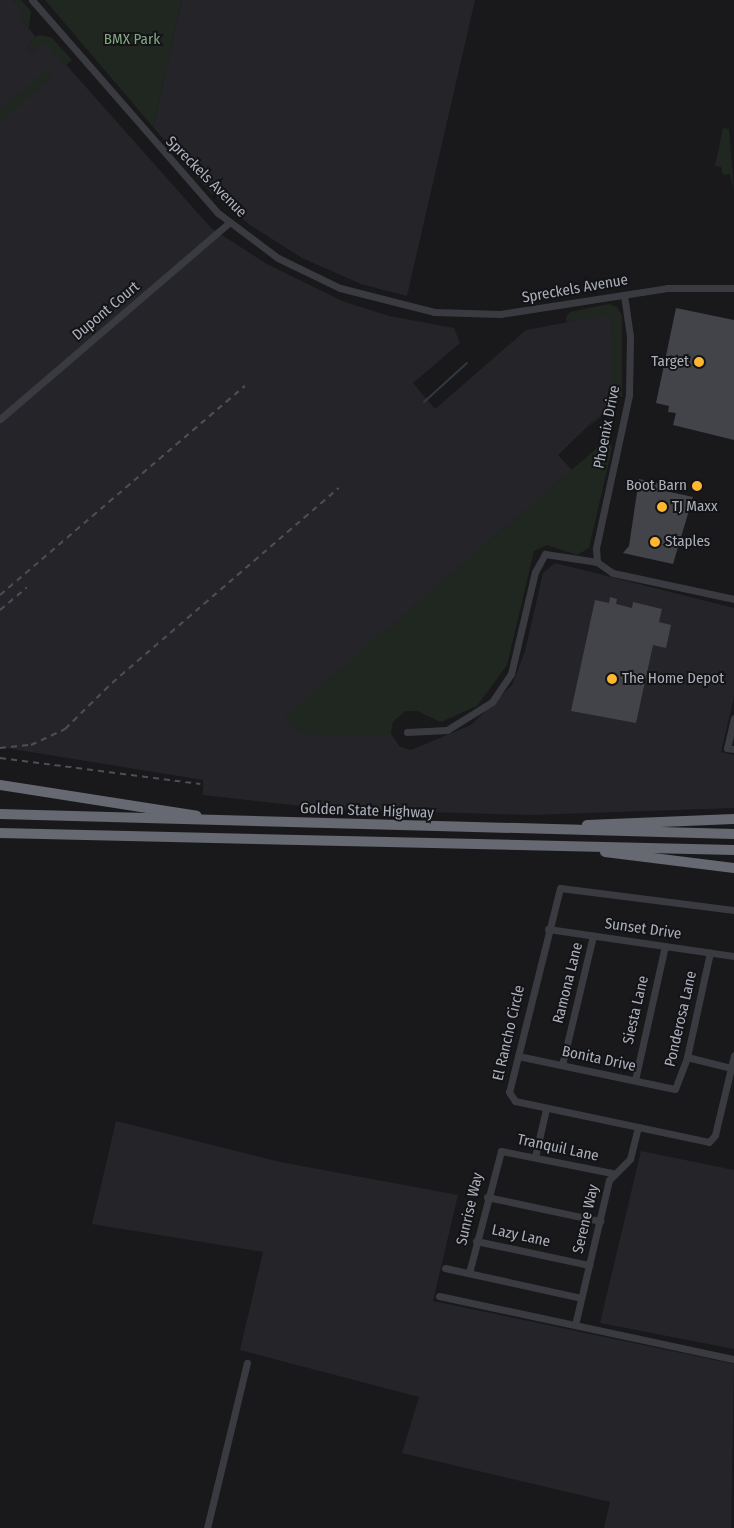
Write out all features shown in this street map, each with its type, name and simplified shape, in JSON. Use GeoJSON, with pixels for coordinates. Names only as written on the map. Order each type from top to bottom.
{"type":"FeatureCollection","features":[{"type":"Feature","properties":{"kind":"highway"},"geometry":{"type":"LineString","coordinates":[[0,785],[235,822]]}},
{"type":"Feature","properties":{"kind":"highway","name":"Golden State Highway"},"geometry":{"type":"LineString","coordinates":[[0,814],[235,822],[734,834]]}},
{"type":"Feature","properties":{"kind":"highway"},"geometry":{"type":"LineString","coordinates":[[469,828],[734,819]]}},
{"type":"Feature","properties":{"kind":"highway","name":"Golden State Highway"},"geometry":{"type":"LineString","coordinates":[[0,833],[734,850]]}},
{"type":"Feature","properties":{"kind":"highway"},"geometry":{"type":"LineString","coordinates":[[539,844],[734,868]]}},
{"type":"Feature","properties":{"kind":"street","name":"Spreckels Avenue"},"geometry":{"type":"LineString","coordinates":[[32,0],[182,176],[229,222],[305,272],[340,288],[408,308],[509,314],[667,288],[734,288]]}},
{"type":"Feature","properties":{"kind":"street","name":"Dupont Court"},"geometry":{"type":"LineString","coordinates":[[0,420],[229,222]]}},
{"type":"Feature","properties":{"kind":"street","name":"Phoenix Drive"},"geometry":{"type":"LineString","coordinates":[[596,562],[596,548],[629,395],[630,336],[624,295]]}},
{"type":"Feature","properties":{"kind":"street"},"geometry":{"type":"LineString","coordinates":[[408,732],[447,730],[492,702],[510,674],[535,572],[545,554],[596,562],[613,573],[734,599]]}},
{"type":"Feature","properties":{"kind":"street"},"geometry":{"type":"LineString","coordinates":[[731,748],[734,718]]}},
{"type":"Feature","properties":{"kind":"street","name":"El Rancho Circle"},"geometry":{"type":"LineString","coordinates":[[734,910],[565,886],[556,894],[510,1098],[546,1109],[709,1142],[715,1136],[734,1055]]}},
{"type":"Feature","properties":{"kind":"street","name":"Sunset Drive"},"geometry":{"type":"LineString","coordinates":[[548,929],[734,956]]}},
{"type":"Feature","properties":{"kind":"street","name":"Ramona Lane"},"geometry":{"type":"LineString","coordinates":[[562,1065],[593,936]]}},
{"type":"Feature","properties":{"kind":"street","name":"Siesta Lane"},"geometry":{"type":"LineString","coordinates":[[635,1080],[665,946]]}},
{"type":"Feature","properties":{"kind":"street","name":"Ponderosa Lane"},"geometry":{"type":"LineString","coordinates":[[675,1088],[687,1057],[710,952]]}},
{"type":"Feature","properties":{"kind":"street","name":"Bonita Drive"},"geometry":{"type":"LineString","coordinates":[[518,1056],[675,1088]]}},
{"type":"Feature","properties":{"kind":"street"},"geometry":{"type":"LineString","coordinates":[[687,1057],[731,1068]]}},
{"type":"Feature","properties":{"kind":"street"},"geometry":{"type":"LineString","coordinates":[[724,1097],[734,1099]]}},
{"type":"Feature","properties":{"kind":"street"},"geometry":{"type":"LineString","coordinates":[[535,1157],[546,1109]]}},
{"type":"Feature","properties":{"kind":"street","name":"Serene Way"},"geometry":{"type":"LineString","coordinates":[[575,1325],[612,1173],[630,1159],[638,1127]]}},
{"type":"Feature","properties":{"kind":"street","name":"Tranquil Lane"},"geometry":{"type":"LineString","coordinates":[[499,1153],[535,1157],[612,1173]]}},
{"type":"Feature","properties":{"kind":"street","name":"Sunrise Way"},"geometry":{"type":"LineString","coordinates":[[469,1273],[499,1153]]}},
{"type":"Feature","properties":{"kind":"street"},"geometry":{"type":"LineString","coordinates":[[487,1197],[600,1221]]}},
{"type":"Feature","properties":{"kind":"street","name":"Lazy Lane"},"geometry":{"type":"LineString","coordinates":[[476,1241],[589,1265]]}},
{"type":"Feature","properties":{"kind":"street"},"geometry":{"type":"LineString","coordinates":[[446,1268],[581,1298]]}},
{"type":"Feature","properties":{"kind":"street"},"geometry":{"type":"LineString","coordinates":[[439,1296],[734,1359]]}},
{"type":"Feature","properties":{"kind":"street"},"geometry":{"type":"LineString","coordinates":[[208,1528],[247,1363]]}},
{"type":"Feature","properties":{"kind":"shaded area"},"geometry":{"type":"Polygon","coordinates":[[[0,0],[13,0],[24,13],[20,18],[36,37],[26,46],[32,53],[45,41],[211,228],[267,264],[342,301],[389,316],[454,328],[460,343],[413,383],[435,409],[526,330],[611,314],[615,351],[611,404],[558,455],[572,470],[285,717],[301,734],[391,734],[400,747],[411,750],[471,725],[512,685],[525,651],[543,573],[555,563],[734,608],[734,697],[721,752],[734,755],[734,808],[530,815],[329,809],[203,795],[203,780],[0,747],[0,0]]]}},
{"type":"Feature","properties":{"kind":"shaded area"},"geometry":{"type":"Polygon","coordinates":[[[182,0],[475,0],[407,296],[361,284],[302,258],[250,225],[211,193],[153,127],[182,0]]]}},
{"type":"Feature","properties":{"kind":"shaded area"},"geometry":{"type":"Polygon","coordinates":[[[116,1121],[280,1162],[458,1195],[433,1301],[734,1364],[731,1528],[604,1528],[610,1502],[402,1453],[419,1397],[240,1350],[263,1252],[92,1224],[116,1121]]]}},
{"type":"Feature","properties":{"kind":"shaded area"},"geometry":{"type":"Polygon","coordinates":[[[641,1151],[734,1170],[734,1349],[600,1323],[641,1151]]]}},
{"type":"Feature","properties":{"kind":"green space"},"geometry":{"type":"Polygon","coordinates":[[[13,0],[21,0],[31,11],[29,28],[20,18],[24,13],[13,0]]]}},
{"type":"Feature","properties":{"kind":"green space","name":"BMX Park"},"geometry":{"type":"Polygon","coordinates":[[[45,0],[182,0],[153,127],[45,0]]]}},
{"type":"Feature","properties":{"kind":"green space"},"geometry":{"type":"Polygon","coordinates":[[[38,35],[51,37],[72,60],[65,66],[45,42],[32,53],[26,46],[38,35]]]}},
{"type":"Feature","properties":{"kind":"green space"},"geometry":{"type":"Polygon","coordinates":[[[47,69],[53,76],[0,123],[0,110],[47,69]]]}},
{"type":"Feature","properties":{"kind":"green space"},"geometry":{"type":"Polygon","coordinates":[[[723,128],[729,129],[734,191],[730,174],[723,175],[721,167],[715,166],[723,128]]]}},
{"type":"Feature","properties":{"kind":"green space"},"geometry":{"type":"Polygon","coordinates":[[[608,304],[617,307],[622,316],[622,397],[588,428],[612,399],[611,315],[567,322],[566,317],[570,312],[608,304]]]}},
{"type":"Feature","properties":{"kind":"green space"},"geometry":{"type":"Polygon","coordinates":[[[603,443],[610,443],[612,448],[589,548],[577,555],[547,545],[534,551],[507,665],[477,706],[441,722],[417,711],[405,711],[393,722],[391,734],[381,735],[301,734],[284,717],[603,443]]]}},
{"type":"Feature","properties":{"kind":"building","name":"Target"},"geometry":{"type":"Polygon","coordinates":[[[676,308],[734,320],[734,440],[673,425],[676,413],[668,412],[669,406],[656,403],[676,308]]]}},
{"type":"Feature","properties":{"kind":"building"},"geometry":{"type":"Polygon","coordinates":[[[639,479],[662,484],[661,490],[693,497],[673,564],[623,553],[629,546],[639,479]]]}},
{"type":"Feature","properties":{"kind":"building","name":"The Home Depot"},"geometry":{"type":"Polygon","coordinates":[[[610,597],[617,599],[616,604],[632,608],[633,602],[662,609],[659,622],[671,625],[666,648],[653,645],[636,723],[571,711],[595,600],[609,603],[610,597]]]}},
{"type":"Feature","properties":{"kind":"waterway"},"geometry":{"type":"LineString","coordinates":[[424,402],[467,363]]}},
{"type":"Feature","properties":{"kind":"railway"},"geometry":{"type":"LineString","coordinates":[[0,595],[245,386]]}},
{"type":"Feature","properties":{"kind":"railway"},"geometry":{"type":"LineString","coordinates":[[0,748],[31,745],[65,729],[112,683],[339,488]]}},
{"type":"Feature","properties":{"kind":"railway"},"geometry":{"type":"LineString","coordinates":[[0,610],[27,587]]}},
{"type":"Feature","properties":{"kind":"railway"},"geometry":{"type":"LineString","coordinates":[[0,758],[200,784]]}},
{"type":"Feature","properties":{"kind":"place","name":"Target"},"geometry":{"type":"Point","coordinates":[699,362]}},
{"type":"Feature","properties":{"kind":"place","name":"Boot Barn"},"geometry":{"type":"Point","coordinates":[697,486]}},
{"type":"Feature","properties":{"kind":"place","name":"TJ Maxx"},"geometry":{"type":"Point","coordinates":[662,507]}},
{"type":"Feature","properties":{"kind":"place","name":"Staples"},"geometry":{"type":"Point","coordinates":[655,542]}},
{"type":"Feature","properties":{"kind":"place","name":"The Home Depot"},"geometry":{"type":"Point","coordinates":[612,679]}}]}
